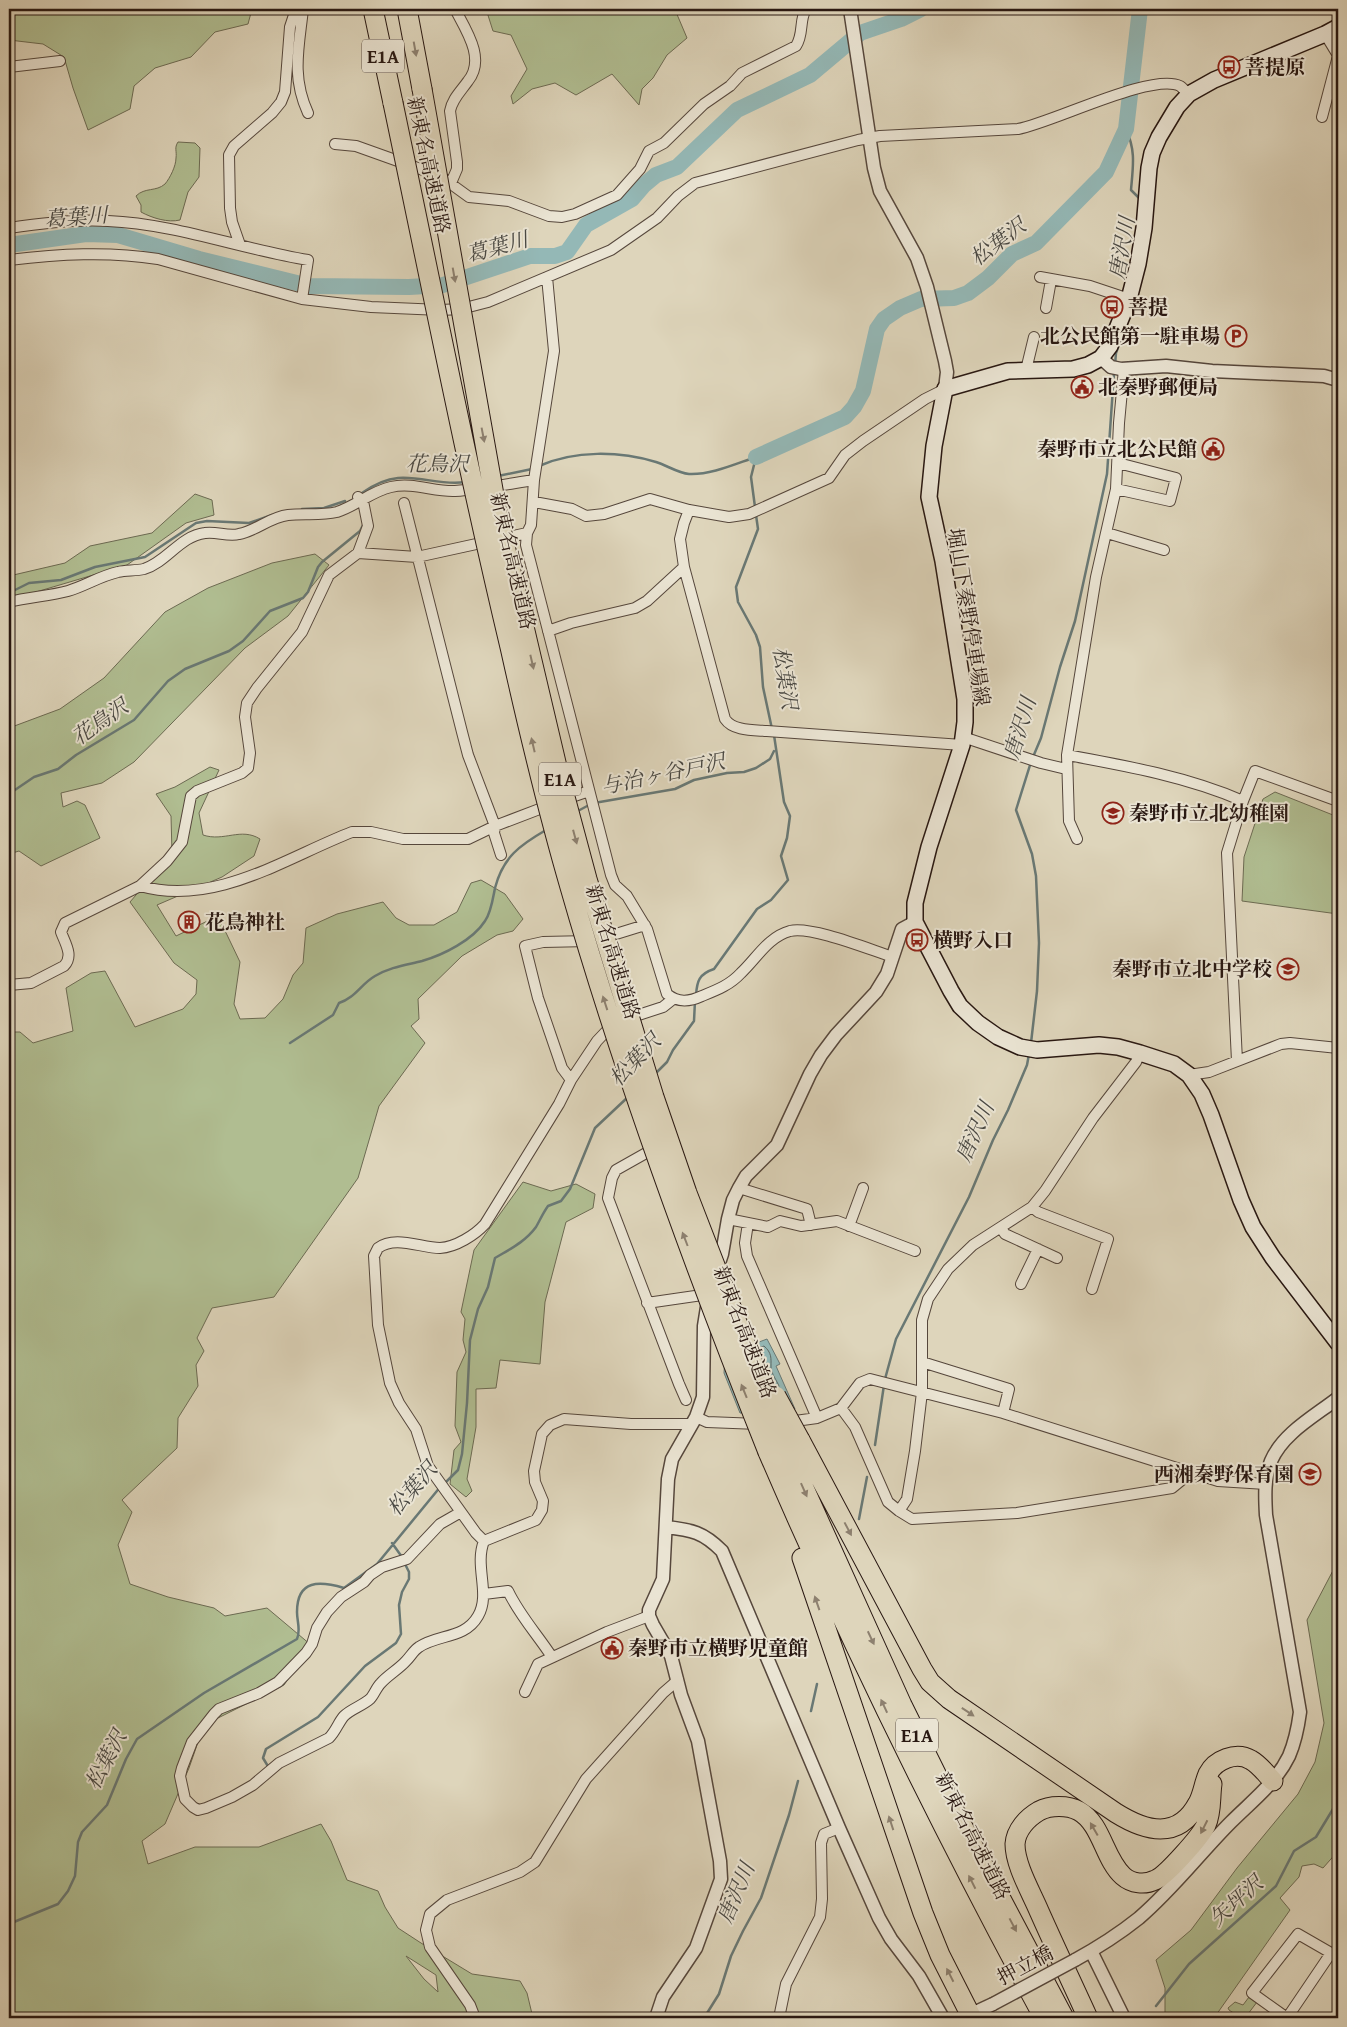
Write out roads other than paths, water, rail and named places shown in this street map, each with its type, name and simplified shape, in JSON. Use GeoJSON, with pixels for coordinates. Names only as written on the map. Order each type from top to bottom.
{"type":"FeatureCollection","features":[{"type":"Feature","properties":{"kind":"highway","name":"新東名高速道路"},"geometry":{"type":"LineString","coordinates":[[373,9],[481,524],[540,775],[569,885],[601,991],[670,1198],[718,1326],[784,1446],[820,1572],[914,1769],[1044,2018]]}},
{"type":"Feature","properties":{"kind":"highway","name":"新東名高速道路"},"geometry":{"type":"LineString","coordinates":[[407,9],[497,512],[558,771],[592,898],[654,1096],[687,1193],[784,1446],[911,1723],[1003,1905],[1064,2018]]}},
{"type":"Feature","properties":{"kind":"highway"},"geometry":{"type":"LineString","coordinates":[[784,1446],[930,1682],[949,1699],[1116,1813],[1144,1828],[1163,1829],[1176,1825],[1185,1819],[1198,1804],[1211,1770],[1223,1760],[1236,1757],[1250,1759],[1262,1768],[1273,1781]]}},
{"type":"Feature","properties":{"kind":"highway"},"geometry":{"type":"LineString","coordinates":[[784,1446],[808,1576],[919,1903],[940,1955],[975,2015]]}},
{"type":"Feature","properties":{"kind":"highway"},"geometry":{"type":"LineString","coordinates":[[1088,2018],[1025,1880],[1015,1843],[1019,1830],[1027,1820],[1047,1808],[1068,1807],[1079,1811],[1089,1820],[1116,1867],[1124,1876],[1134,1883],[1144,1883],[1156,1880],[1165,1873],[1200,1835],[1210,1814],[1213,1780],[1220,1771],[1229,1766],[1241,1764],[1273,1781]]}},
{"type":"Feature","properties":{"kind":"main road"},"geometry":{"type":"LineString","coordinates":[[945,389],[994,374],[1026,370],[1073,369],[1088,365],[1114,366],[1110,346],[1128,299],[1138,264],[1152,153],[1177,107],[1189,94],[1214,80],[1332,31]]}},
{"type":"Feature","properties":{"kind":"main road","name":"堀山下秦野停車場線"},"geometry":{"type":"LineString","coordinates":[[915,922],[915,903],[929,847],[963,741],[965,699],[943,561],[929,497],[934,446],[945,389]]}},
{"type":"Feature","properties":{"kind":"main road"},"geometry":{"type":"LineString","coordinates":[[915,922],[960,1006],[978,1023],[998,1037],[1020,1047],[1036,1050],[1099,1045],[1140,1052],[1174,1064],[1189,1075],[1202,1094],[1211,1115],[1240,1200],[1253,1226],[1272,1258],[1338,1342]]}},
{"type":"Feature","properties":{"kind":"street"},"geometry":{"type":"LineString","coordinates":[[240,245],[232,222],[230,208],[229,155],[234,146],[281,102],[285,92],[290,26],[296,9]]}},
{"type":"Feature","properties":{"kind":"street"},"geometry":{"type":"LineString","coordinates":[[303,9],[297,75],[301,98],[308,113]]}},
{"type":"Feature","properties":{"kind":"street"},"geometry":{"type":"LineString","coordinates":[[450,183],[457,169],[450,111],[451,103],[474,74],[476,64],[474,52],[455,9]]}},
{"type":"Feature","properties":{"kind":"street"},"geometry":{"type":"LineString","coordinates":[[335,144],[356,146],[440,176],[469,196],[509,201],[549,216],[562,217],[574,214],[617,195],[640,169],[649,151],[664,143],[704,104],[730,86],[742,73],[796,46],[800,39],[803,16],[806,9]]}},
{"type":"Feature","properties":{"kind":"street"},"geometry":{"type":"LineString","coordinates":[[534,502],[572,509],[586,516],[604,514],[650,500],[689,510],[729,517],[749,514],[829,478],[845,456],[863,441],[925,399],[945,389],[945,360],[930,298],[917,258],[880,191],[874,168],[850,9]]}},
{"type":"Feature","properties":{"kind":"street"},"geometry":{"type":"LineString","coordinates":[[1322,117],[1338,54],[1332,31]]}},
{"type":"Feature","properties":{"kind":"street"},"geometry":{"type":"LineString","coordinates":[[9,67],[60,61]]}},
{"type":"Feature","properties":{"kind":"street"},"geometry":{"type":"LineString","coordinates":[[9,260],[96,252],[134,255],[158,259],[302,297],[371,307],[461,309],[488,302],[611,250],[657,218],[678,196],[695,183],[870,138],[898,134],[1032,127],[1066,113],[1148,86],[1171,84],[1180,86],[1189,94]]}},
{"type":"Feature","properties":{"kind":"street"},"geometry":{"type":"LineString","coordinates":[[9,228],[72,220],[110,221],[173,230],[308,260],[302,297]]}},
{"type":"Feature","properties":{"kind":"street"},"geometry":{"type":"LineString","coordinates":[[546,277],[554,350],[535,477],[531,525],[527,533],[526,545],[540,593],[548,631],[611,875],[645,925],[653,945],[667,994],[673,999]]}},
{"type":"Feature","properties":{"kind":"street"},"geometry":{"type":"LineString","coordinates":[[1046,308],[1046,279],[1090,286],[1128,299]]}},
{"type":"Feature","properties":{"kind":"street"},"geometry":{"type":"LineString","coordinates":[[1026,370],[1034,337]]}},
{"type":"Feature","properties":{"kind":"street"},"geometry":{"type":"LineString","coordinates":[[1077,839],[1069,821],[1066,768],[1096,577],[1116,489],[1119,423],[1114,366],[1166,366],[1212,371],[1324,376],[1338,380]]}},
{"type":"Feature","properties":{"kind":"street"},"geometry":{"type":"LineString","coordinates":[[1116,489],[1170,501],[1176,478],[1118,463]]}},
{"type":"Feature","properties":{"kind":"street"},"geometry":{"type":"LineString","coordinates":[[9,602],[29,596],[68,591],[120,571],[144,569],[154,564],[188,538],[206,532],[238,535],[270,520],[287,515],[324,515],[338,512],[361,499],[392,486],[410,485],[454,491],[535,477]]}},
{"type":"Feature","properties":{"kind":"street"},"geometry":{"type":"LineString","coordinates":[[9,985],[31,984],[64,966],[68,961],[69,955],[61,932],[65,923],[140,886],[167,861],[182,842],[191,796],[198,790],[242,774],[248,768],[250,753],[245,717],[247,703],[302,632],[329,575],[358,553],[368,526],[361,499]]}},
{"type":"Feature","properties":{"kind":"street"},"geometry":{"type":"LineString","coordinates":[[404,503],[468,755],[495,826],[494,833],[502,855]]}},
{"type":"Feature","properties":{"kind":"street"},"geometry":{"type":"LineString","coordinates":[[689,510],[680,539],[684,567],[725,719],[732,726],[771,731],[963,741],[1020,755],[1041,763],[1066,768]]}},
{"type":"Feature","properties":{"kind":"street"},"geometry":{"type":"LineString","coordinates":[[1107,532],[1164,550]]}},
{"type":"Feature","properties":{"kind":"street"},"geometry":{"type":"LineString","coordinates":[[358,553],[417,557],[527,533]]}},
{"type":"Feature","properties":{"kind":"street"},"geometry":{"type":"LineString","coordinates":[[548,631],[570,623],[635,608],[647,601],[684,567]]}},
{"type":"Feature","properties":{"kind":"street"},"geometry":{"type":"LineString","coordinates":[[1067,756],[1184,780],[1219,790],[1243,801]]}},
{"type":"Feature","properties":{"kind":"street"},"geometry":{"type":"LineString","coordinates":[[1237,1061],[1227,853],[1243,801],[1255,771],[1338,801]]}},
{"type":"Feature","properties":{"kind":"street"},"geometry":{"type":"LineString","coordinates":[[140,886],[153,890],[191,891],[211,889],[242,879],[352,832],[371,832],[403,839],[468,839],[495,826],[590,794]]}},
{"type":"Feature","properties":{"kind":"street"},"geometry":{"type":"LineString","coordinates":[[656,2018],[663,1997],[696,1948],[721,1879],[720,1860],[698,1741],[671,1656],[649,1616],[649,1610],[662,1579],[668,1479],[672,1459],[694,1420],[702,1396],[704,1326],[709,1294],[722,1254],[733,1200],[739,1188],[746,1176],[777,1145],[810,1074],[821,1055],[836,1035],[876,992],[887,974],[902,929],[915,922]]}},
{"type":"Feature","properties":{"kind":"street"},"geometry":{"type":"LineString","coordinates":[[571,1080],[562,1068],[538,998],[525,946],[543,942],[575,943],[598,940],[645,925]]}},
{"type":"Feature","properties":{"kind":"street"},"geometry":{"type":"LineString","coordinates":[[484,1541],[428,1466],[416,1429],[399,1403],[390,1383],[378,1325],[374,1256],[378,1248],[387,1243],[398,1242],[440,1248],[454,1244],[479,1231],[559,1104],[571,1080],[597,1041],[614,1023],[663,1007],[673,999],[693,999],[727,985],[772,940],[780,934],[791,931],[811,931],[893,957]]}},
{"type":"Feature","properties":{"kind":"street"},"geometry":{"type":"LineString","coordinates":[[1189,1075],[1209,1072],[1274,1046],[1290,1043],[1338,1048]]}},
{"type":"Feature","properties":{"kind":"street"},"geometry":{"type":"LineString","coordinates":[[899,1511],[907,1499],[915,1451],[922,1392],[922,1320],[928,1299],[948,1269],[973,1245],[1032,1208],[1093,1118],[1136,1062],[1140,1052]]}},
{"type":"Feature","properties":{"kind":"street"},"geometry":{"type":"LineString","coordinates":[[673,1137],[616,1170],[612,1178],[608,1198],[686,1400]]}},
{"type":"Feature","properties":{"kind":"street"},"geometry":{"type":"LineString","coordinates":[[739,1188],[807,1209],[811,1225]]}},
{"type":"Feature","properties":{"kind":"street"},"geometry":{"type":"LineString","coordinates":[[849,1226],[863,1188]]}},
{"type":"Feature","properties":{"kind":"street"},"geometry":{"type":"LineString","coordinates":[[1032,1208],[1108,1239],[1092,1289]]}},
{"type":"Feature","properties":{"kind":"street"},"geometry":{"type":"LineString","coordinates":[[728,1219],[768,1227],[780,1221],[801,1226],[837,1221],[915,1251]]}},
{"type":"Feature","properties":{"kind":"street"},"geometry":{"type":"LineString","coordinates":[[748,1223],[744,1242],[747,1256],[817,1418]]}},
{"type":"Feature","properties":{"kind":"street"},"geometry":{"type":"LineString","coordinates":[[1001,1228],[1005,1234],[1058,1258]]}},
{"type":"Feature","properties":{"kind":"street"},"geometry":{"type":"LineString","coordinates":[[1021,1284],[1038,1249]]}},
{"type":"Feature","properties":{"kind":"street"},"geometry":{"type":"LineString","coordinates":[[647,1303],[709,1294]]}},
{"type":"Feature","properties":{"kind":"street"},"geometry":{"type":"LineString","coordinates":[[922,1362],[1009,1389],[1003,1413]]}},
{"type":"Feature","properties":{"kind":"street"},"geometry":{"type":"LineString","coordinates":[[461,1512],[440,1524],[404,1561],[382,1567],[341,1597],[322,1620],[306,1653],[278,1682],[258,1693],[220,1709],[214,1714],[192,1742],[180,1776],[185,1799],[193,1807],[198,1810],[206,1808],[232,1797],[252,1785],[279,1763],[329,1738],[345,1715],[370,1699],[379,1685],[403,1664],[417,1648],[426,1642],[454,1635],[468,1627],[477,1618],[481,1610],[484,1594],[480,1573],[481,1550],[484,1541],[536,1520],[542,1510],[543,1501],[535,1482],[534,1471],[542,1434],[550,1425],[564,1419],[631,1424],[694,1420],[743,1424],[794,1422],[817,1418],[841,1408],[860,1383],[870,1379],[1003,1413],[1218,1481],[1266,1484]]}},
{"type":"Feature","properties":{"kind":"street","name":"押立橋"},"geometry":{"type":"LineString","coordinates":[[975,2015],[1091,1951],[1144,1913],[1273,1781],[1288,1757],[1297,1731],[1300,1712],[1266,1515],[1266,1484],[1271,1461],[1293,1432],[1338,1398]]}},
{"type":"Feature","properties":{"kind":"street"},"geometry":{"type":"LineString","coordinates":[[841,1408],[855,1427],[888,1502],[912,1519],[1017,1512],[1172,1488],[1183,1479],[1186,1472]]}},
{"type":"Feature","properties":{"kind":"street"},"geometry":{"type":"LineString","coordinates":[[666,1527],[692,1530],[710,1539],[722,1551],[879,1918],[891,1939],[919,1976],[942,2018]]}},
{"type":"Feature","properties":{"kind":"street"},"geometry":{"type":"LineString","coordinates":[[484,1594],[508,1591],[516,1609],[552,1657]]}},
{"type":"Feature","properties":{"kind":"street"},"geometry":{"type":"LineString","coordinates":[[525,1692],[538,1664],[607,1632],[649,1616]]}},
{"type":"Feature","properties":{"kind":"street"},"geometry":{"type":"LineString","coordinates":[[475,2018],[470,2005],[430,1947],[426,1930],[430,1914],[447,1900],[520,1872],[535,1862],[586,1779],[663,1693],[678,1680]]}},
{"type":"Feature","properties":{"kind":"street"},"geometry":{"type":"LineString","coordinates":[[779,2018],[786,1984],[820,1917],[822,1899],[821,1843],[824,1834],[839,1828]]}},
{"type":"Feature","properties":{"kind":"street"},"geometry":{"type":"LineString","coordinates":[[1298,1934],[1331,1953],[1287,2018],[1252,1993],[1298,1934]]}},
{"type":"Feature","properties":{"kind":"street"},"geometry":{"type":"LineString","coordinates":[[1091,1951],[1124,2018]]}},
{"type":"Feature","properties":{"kind":"water"},"geometry":{"type":"Polygon","coordinates":[[[767,1339],[780,1364],[776,1366],[795,1409],[780,1414],[740,1413],[724,1373],[725,1355],[767,1339]]]}},
{"type":"Feature","properties":{"kind":"waterway","name":"葛葉川"},"geometry":{"type":"LineString","coordinates":[[9,245],[86,234],[118,235],[199,259],[309,286],[409,287],[443,285],[530,256],[555,256],[567,252],[586,225],[632,199],[656,175],[677,167],[737,110],[810,75],[860,33],[901,19],[921,9]]}},
{"type":"Feature","properties":{"kind":"waterway","name":"松葉沢"},"geometry":{"type":"LineString","coordinates":[[756,457],[845,417],[854,407],[863,391],[877,329],[884,319],[900,308],[921,299],[954,298],[968,293],[988,278],[1012,254],[1036,243],[1106,172],[1126,129],[1140,9]]}},
{"type":"Feature","properties":{"kind":"waterway","name":"唐沢川"},"geometry":{"type":"LineString","coordinates":[[1126,129],[1133,152],[1131,190],[1140,199]]}},
{"type":"Feature","properties":{"kind":"waterway","name":"唐沢川"},"geometry":{"type":"LineString","coordinates":[[1115,365],[1116,353],[1128,320]]}},
{"type":"Feature","properties":{"kind":"waterway","name":"唐沢川"},"geometry":{"type":"LineString","coordinates":[[1033,757],[1041,738],[1060,667],[1075,621],[1107,474],[1114,373]]}},
{"type":"Feature","properties":{"kind":"waterway","name":"花鳥沢"},"geometry":{"type":"LineString","coordinates":[[539,466],[567,457],[612,454],[642,458],[676,471],[697,474],[706,473],[756,457]]}},
{"type":"Feature","properties":{"kind":"waterway","name":"松葉沢"},"geometry":{"type":"LineString","coordinates":[[755,507],[751,477],[756,457]]}},
{"type":"Feature","properties":{"kind":"waterway","name":"花鳥沢"},"geometry":{"type":"LineString","coordinates":[[498,476],[532,469]]}},
{"type":"Feature","properties":{"kind":"waterway","name":"花鳥沢"},"geometry":{"type":"LineString","coordinates":[[362,495],[362,493],[379,483],[398,478],[415,478],[448,483],[465,482]]}},
{"type":"Feature","properties":{"kind":"waterway"},"geometry":{"type":"LineString","coordinates":[[302,509],[324,508],[345,501]]}},
{"type":"Feature","properties":{"kind":"waterway"},"geometry":{"type":"LineString","coordinates":[[9,593],[29,583],[61,580],[95,567],[145,557],[196,523],[207,521],[249,523],[272,515]]}},
{"type":"Feature","properties":{"kind":"waterway","name":"松葉沢"},"geometry":{"type":"LineString","coordinates":[[756,515],[758,529],[736,587],[738,602],[756,635],[760,647],[763,687],[772,729]]}},
{"type":"Feature","properties":{"kind":"waterway","name":"花鳥沢"},"geometry":{"type":"LineString","coordinates":[[9,794],[34,777],[58,769],[76,755],[134,720],[168,681],[185,669],[229,651],[243,641],[270,611],[303,598],[308,592],[318,567],[322,562],[360,531],[364,523]]}},
{"type":"Feature","properties":{"kind":"waterway","name":"松葉沢"},"geometry":{"type":"LineString","coordinates":[[696,995],[698,982],[702,976],[714,969],[757,909],[771,900],[788,880],[781,856],[787,838],[790,816],[784,802],[774,735]]}},
{"type":"Feature","properties":{"kind":"waterway","name":"与治ヶ谷戸沢"},"geometry":{"type":"LineString","coordinates":[[594,803],[675,789],[694,780],[727,773],[744,772],[756,768],[770,759],[774,751]]}},
{"type":"Feature","properties":{"kind":"waterway","name":"唐沢川"},"geometry":{"type":"LineString","coordinates":[[1031,762],[1016,810],[1032,854],[1036,876],[1039,943],[1037,991],[1031,1043]]}},
{"type":"Feature","properties":{"kind":"waterway","name":"与治ヶ谷戸沢"},"geometry":{"type":"LineString","coordinates":[[576,812],[589,805]]}},
{"type":"Feature","properties":{"kind":"waterway","name":"与治ヶ谷戸沢"},"geometry":{"type":"LineString","coordinates":[[290,1043],[333,1015],[339,1003],[345,1001],[375,976],[392,968],[439,955],[457,946],[473,934],[487,918],[498,877],[508,860],[528,841],[546,830]]}},
{"type":"Feature","properties":{"kind":"waterway","name":"松葉沢"},"geometry":{"type":"LineString","coordinates":[[655,1074],[667,1062],[673,1050],[694,1021],[695,1001]]}},
{"type":"Feature","properties":{"kind":"waterway","name":"唐沢川"},"geometry":{"type":"LineString","coordinates":[[885,1379],[896,1339],[969,1197],[1027,1065],[1029,1054]]}},
{"type":"Feature","properties":{"kind":"waterway","name":"松葉沢"},"geometry":{"type":"LineString","coordinates":[[445,1483],[458,1470],[462,1454],[470,1340],[478,1309],[488,1287],[495,1258],[527,1237],[536,1227],[548,1206],[561,1201],[570,1189],[595,1128],[628,1097]]}},
{"type":"Feature","properties":{"kind":"waterway","name":"唐沢川"},"geometry":{"type":"LineString","coordinates":[[875,1445],[884,1385]]}},
{"type":"Feature","properties":{"kind":"waterway","name":"唐沢川"},"geometry":{"type":"LineString","coordinates":[[859,1519],[867,1477]]}},
{"type":"Feature","properties":{"kind":"waterway","name":"松葉沢"},"geometry":{"type":"LineString","coordinates":[[9,1924],[58,1904],[68,1891],[75,1876],[78,1842],[82,1832],[107,1805],[126,1759],[137,1739],[204,1693],[297,1639],[299,1632],[297,1612],[301,1593],[306,1588],[319,1584],[344,1588],[377,1564],[441,1486]]}},
{"type":"Feature","properties":{"kind":"waterway"},"geometry":{"type":"LineString","coordinates":[[392,1543],[402,1557]]}},
{"type":"Feature","properties":{"kind":"waterway"},"geometry":{"type":"LineString","coordinates":[[269,1768],[263,1758],[266,1749],[318,1717],[365,1666],[396,1643],[401,1634],[399,1605],[402,1592],[409,1579],[409,1572],[404,1562]]}},
{"type":"Feature","properties":{"kind":"waterway","name":"唐沢川"},"geometry":{"type":"LineString","coordinates":[[811,1711],[817,1684]]}},
{"type":"Feature","properties":{"kind":"waterway","name":"唐沢川"},"geometry":{"type":"LineString","coordinates":[[704,2018],[719,1994],[731,1956],[761,1898],[789,1815],[798,1781]]}},
{"type":"Feature","properties":{"kind":"waterway","name":"矢坪沢"},"geometry":{"type":"LineString","coordinates":[[1156,2006],[1189,1964],[1276,1886],[1294,1851],[1316,1837],[1333,1809],[1338,1788]]}},
{"type":"Feature","properties":{"kind":"place","name":"菩提原"},"geometry":{"type":"Point","coordinates":[1229,67]}},
{"type":"Feature","properties":{"kind":"place","name":"菩提"},"geometry":{"type":"Point","coordinates":[1112,307]}},
{"type":"Feature","properties":{"kind":"place","name":"北公民館第一駐車場"},"geometry":{"type":"Point","coordinates":[1236,336]}},
{"type":"Feature","properties":{"kind":"place","name":"北秦野郵便局"},"geometry":{"type":"Point","coordinates":[1082,387]}},
{"type":"Feature","properties":{"kind":"place","name":"秦野市立北公民館"},"geometry":{"type":"Point","coordinates":[1213,449]}},
{"type":"Feature","properties":{"kind":"place","name":"秦野市立北幼稚園"},"geometry":{"type":"Point","coordinates":[1113,813]}},
{"type":"Feature","properties":{"kind":"place","name":"花鳥神社"},"geometry":{"type":"Point","coordinates":[189,922]}},
{"type":"Feature","properties":{"kind":"place","name":"横野入口"},"geometry":{"type":"Point","coordinates":[917,940]}},
{"type":"Feature","properties":{"kind":"place","name":"秦野市立北中学校"},"geometry":{"type":"Point","coordinates":[1288,969]}},
{"type":"Feature","properties":{"kind":"place","name":"西湘秦野保育園"},"geometry":{"type":"Point","coordinates":[1310,1474]}},
{"type":"Feature","properties":{"kind":"place","name":"秦野市立横野児童館"},"geometry":{"type":"Point","coordinates":[612,1648]}}]}
